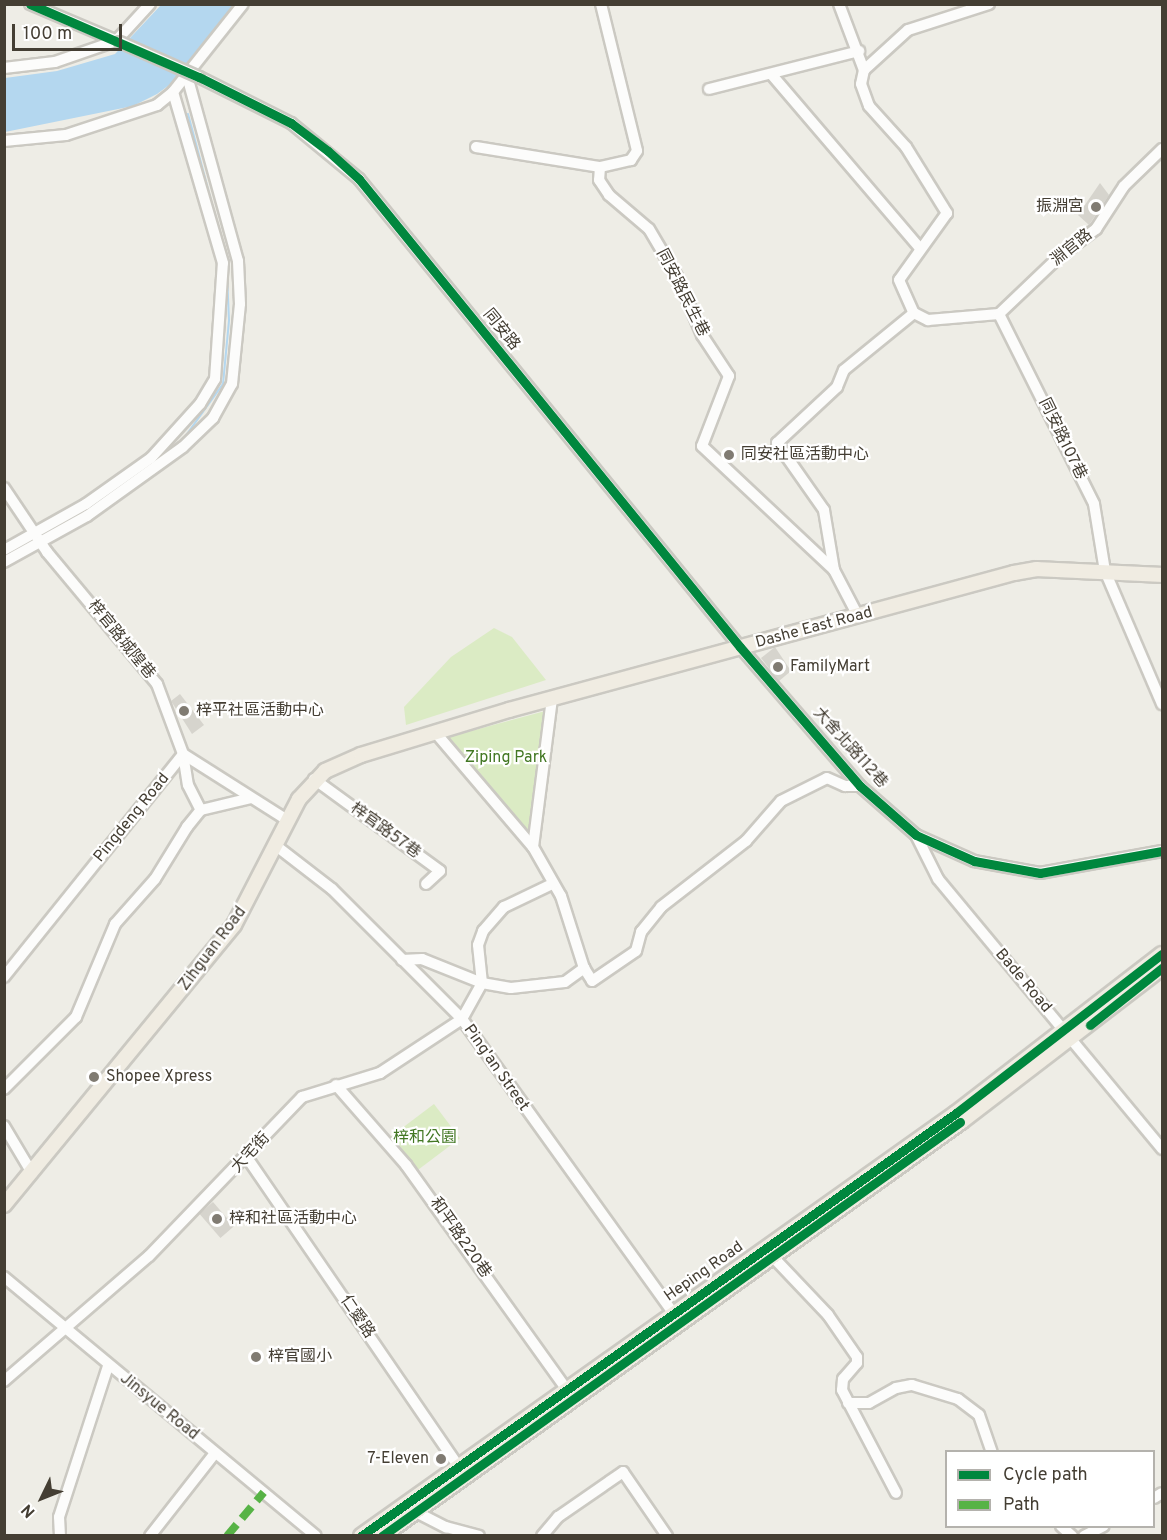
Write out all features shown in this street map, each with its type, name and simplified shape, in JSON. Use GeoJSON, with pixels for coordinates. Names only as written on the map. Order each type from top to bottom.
{"type":"FeatureCollection","features":[{"type":"Feature","properties":{"kind":"main road","name":"Dashe East Road"},"geometry":{"type":"LineString","coordinates":[[435,732],[552,698],[1026,571],[1105,571],[1162,575]]}},
{"type":"Feature","properties":{"kind":"main road","name":"Zihguan Road"},"geometry":{"type":"LineString","coordinates":[[4,1205],[234,925],[287,820],[314,779],[348,760],[435,732]]}},
{"type":"Feature","properties":{"kind":"main road"},"geometry":{"type":"LineString","coordinates":[[1068,1036],[1162,954]]}},
{"type":"Feature","properties":{"kind":"main road"},"geometry":{"type":"LineString","coordinates":[[1068,1036],[1162,968]]}},
{"type":"Feature","properties":{"kind":"main road","name":"Heping Road"},"geometry":{"type":"LineString","coordinates":[[361,1536],[462,1472],[1068,1036]]}},
{"type":"Feature","properties":{"kind":"main road","name":"Heping Road"},"geometry":{"type":"LineString","coordinates":[[677,1318],[773,1257],[869,1181]]}},
{"type":"Feature","properties":{"kind":"main road","name":"Heping Road"},"geometry":{"type":"LineString","coordinates":[[382,1536],[416,1512],[462,1472]]}},
{"type":"Feature","properties":{"kind":"street"},"geometry":{"type":"LineString","coordinates":[[4,68],[55,62],[118,41],[150,4]]}},
{"type":"Feature","properties":{"kind":"street"},"geometry":{"type":"LineString","coordinates":[[4,141],[66,135],[140,112],[173,92],[243,4]]}},
{"type":"Feature","properties":{"kind":"street"},"geometry":{"type":"LineString","coordinates":[[476,147],[600,167],[631,160],[637,152],[602,4]]}},
{"type":"Feature","properties":{"kind":"street"},"geometry":{"type":"LineString","coordinates":[[839,4],[859,51],[864,70],[861,84],[869,106],[906,147],[947,213],[945,223],[920,248],[899,279],[914,313],[928,320],[999,314]]}},
{"type":"Feature","properties":{"kind":"street"},"geometry":{"type":"LineString","coordinates":[[864,70],[908,30],[988,4]]}},
{"type":"Feature","properties":{"kind":"street","name":"同安路"},"geometry":{"type":"LineString","coordinates":[[34,5],[199,77],[291,123],[358,179],[740,647]]}},
{"type":"Feature","properties":{"kind":"street"},"geometry":{"type":"LineString","coordinates":[[709,89],[772,75],[859,51]]}},
{"type":"Feature","properties":{"kind":"street"},"geometry":{"type":"LineString","coordinates":[[772,75],[920,248]]}},
{"type":"Feature","properties":{"kind":"street"},"geometry":{"type":"LineString","coordinates":[[4,550],[87,516],[183,447],[213,418],[232,384],[240,304],[238,261],[187,76]]}},
{"type":"Feature","properties":{"kind":"street"},"geometry":{"type":"LineString","coordinates":[[4,562],[162,449],[210,390],[219,366],[223,263],[173,92]]}},
{"type":"Feature","properties":{"kind":"street","name":"淵官路"},"geometry":{"type":"LineString","coordinates":[[999,314],[1061,255],[1096,229],[1124,186],[1162,149]]}},
{"type":"Feature","properties":{"kind":"street","name":"同安路民生巷"},"geometry":{"type":"LineString","coordinates":[[600,167],[602,188],[649,229],[679,280],[702,335],[728,371],[702,446],[834,570]]}},
{"type":"Feature","properties":{"kind":"street"},"geometry":{"type":"LineString","coordinates":[[858,616],[834,570],[824,510],[777,443],[837,387],[844,370],[914,313]]}},
{"type":"Feature","properties":{"kind":"street","name":"同安路107巷"},"geometry":{"type":"LineString","coordinates":[[999,314],[1094,504],[1105,571],[1162,704]]}},
{"type":"Feature","properties":{"kind":"street","name":"梓官路城隍巷"},"geometry":{"type":"LineString","coordinates":[[4,488],[37,538],[157,684],[183,754],[188,785],[201,810]]}},
{"type":"Feature","properties":{"kind":"street","name":"大舍北路112巷"},"geometry":{"type":"LineString","coordinates":[[740,647],[860,786],[916,835],[974,861],[1040,873],[1162,851]]}},
{"type":"Feature","properties":{"kind":"street"},"geometry":{"type":"LineString","coordinates":[[533,847],[552,698]]}},
{"type":"Feature","properties":{"kind":"street"},"geometry":{"type":"LineString","coordinates":[[435,732],[533,847],[567,908],[584,968],[592,981],[636,951],[641,932],[661,907],[746,841],[781,801],[795,798],[814,780],[827,778],[845,786],[860,786]]}},
{"type":"Feature","properties":{"kind":"street"},"geometry":{"type":"LineString","coordinates":[[183,754],[287,820]]}},
{"type":"Feature","properties":{"kind":"street","name":"Pingdeng Road"},"geometry":{"type":"LineString","coordinates":[[4,977],[183,754]]}},
{"type":"Feature","properties":{"kind":"street","name":"梓官路57巷"},"geometry":{"type":"LineString","coordinates":[[314,779],[440,871],[426,884]]}},
{"type":"Feature","properties":{"kind":"street"},"geometry":{"type":"LineString","coordinates":[[4,1089],[76,1017],[115,924],[155,879],[201,810],[251,798]]}},
{"type":"Feature","properties":{"kind":"street","name":"Bade Road"},"geometry":{"type":"LineString","coordinates":[[916,835],[938,879],[1162,1149]]}},
{"type":"Feature","properties":{"kind":"street","name":"Ping'an Street"},"geometry":{"type":"LineString","coordinates":[[275,845],[332,889],[462,1019],[677,1318]]}},
{"type":"Feature","properties":{"kind":"street"},"geometry":{"type":"LineString","coordinates":[[462,1019],[482,983],[478,945],[487,925],[504,908],[552,884]]}},
{"type":"Feature","properties":{"kind":"street"},"geometry":{"type":"LineString","coordinates":[[402,960],[422,959],[482,983],[511,988],[565,982],[584,968]]}},
{"type":"Feature","properties":{"kind":"street","name":"大宅街"},"geometry":{"type":"LineString","coordinates":[[4,1381],[107,1295],[248,1158],[302,1096],[380,1073],[462,1019]]}},
{"type":"Feature","properties":{"kind":"street","name":"和平路220巷"},"geometry":{"type":"LineString","coordinates":[[336,1085],[406,1165],[570,1395]]}},
{"type":"Feature","properties":{"kind":"street"},"geometry":{"type":"LineString","coordinates":[[4,1126],[32,1173]]}},
{"type":"Feature","properties":{"kind":"street","name":"仁愛路"},"geometry":{"type":"LineString","coordinates":[[248,1158],[462,1472]]}},
{"type":"Feature","properties":{"kind":"street"},"geometry":{"type":"LineString","coordinates":[[773,1257],[828,1315],[856,1357],[857,1363],[843,1379],[848,1403],[896,1493]]}},
{"type":"Feature","properties":{"kind":"street","name":"Jinsyue Road"},"geometry":{"type":"LineString","coordinates":[[4,1277],[108,1366],[316,1536]]}},
{"type":"Feature","properties":{"kind":"street"},"geometry":{"type":"LineString","coordinates":[[60,1536],[59,1517],[108,1366]]}},
{"type":"Feature","properties":{"kind":"street"},"geometry":{"type":"LineString","coordinates":[[848,1403],[869,1403],[896,1388],[912,1385],[958,1399],[979,1415],[991,1450]]}},
{"type":"Feature","properties":{"kind":"street"},"geometry":{"type":"LineString","coordinates":[[150,1536],[215,1453]]}},
{"type":"Feature","properties":{"kind":"street"},"geometry":{"type":"LineString","coordinates":[[542,1536],[558,1517],[623,1472],[667,1536]]}},
{"type":"Feature","properties":{"kind":"street"},"geometry":{"type":"LineString","coordinates":[[416,1512],[446,1527],[479,1536]]}},
{"type":"Feature","properties":{"kind":"street"},"geometry":{"type":"LineString","coordinates":[[1084,1536],[1102,1528]]}},
{"type":"Feature","properties":{"kind":"green space","name":"Ziping Park"},"geometry":{"type":"Polygon","coordinates":[[[494,628],[512,637],[546,680],[406,725],[404,707],[451,657],[494,628]]]}},
{"type":"Feature","properties":{"kind":"green space","name":"Ziping Park"},"geometry":{"type":"Polygon","coordinates":[[[549,710],[530,839],[445,738],[549,710]]]}},
{"type":"Feature","properties":{"kind":"green space","name":"梓和公園"},"geometry":{"type":"Polygon","coordinates":[[[434,1104],[460,1138],[415,1172],[389,1138],[434,1104]]]}},
{"type":"Feature","properties":{"kind":"water"},"geometry":{"type":"Polygon","coordinates":[[[161,5],[234,5],[176,80],[157,94],[133,106],[5,132],[5,78],[57,71],[115,54],[161,5]]]}},
{"type":"Feature","properties":{"kind":"building","name":"振淵宮"},"geometry":{"type":"Polygon","coordinates":[[[1100,183],[1109,195],[1089,225],[1078,215],[1100,183]]]}},
{"type":"Feature","properties":{"kind":"building","name":"FamilyMart"},"geometry":{"type":"Polygon","coordinates":[[[775,647],[791,671],[779,681],[761,658],[775,647]]]}},
{"type":"Feature","properties":{"kind":"building","name":"梓平社區活動中心"},"geometry":{"type":"Polygon","coordinates":[[[180,694],[204,725],[192,734],[171,701],[180,694]]]}},
{"type":"Feature","properties":{"kind":"building","name":"梓和社區活動中心"},"geometry":{"type":"Polygon","coordinates":[[[213,1202],[234,1226],[220,1238],[199,1214],[213,1202]]]}},
{"type":"Feature","properties":{"kind":"waterway"},"geometry":{"type":"LineString","coordinates":[[188,114],[226,257]]}},
{"type":"Feature","properties":{"kind":"waterway"},"geometry":{"type":"LineString","coordinates":[[182,441],[223,384],[229,320],[227,275]]}},
{"type":"Feature","properties":{"kind":"marked path"},"geometry":{"type":"LineString","coordinates":[[227,1536],[264,1492]]}},
{"type":"Feature","properties":{"kind":"cycle path"},"geometry":{"type":"LineString","coordinates":[[30,4],[199,77],[291,123],[328,151],[359,179],[740,647],[860,786],[916,835],[974,861],[1040,873],[1162,851]]}},
{"type":"Feature","properties":{"kind":"cycle path"},"geometry":{"type":"LineString","coordinates":[[361,1536],[956,1113],[1162,954]]}},
{"type":"Feature","properties":{"kind":"cycle path"},"geometry":{"type":"LineString","coordinates":[[1090,1025],[1162,968]]}},
{"type":"Feature","properties":{"kind":"cycle path"},"geometry":{"type":"LineString","coordinates":[[382,1536],[960,1122]]}},
{"type":"Feature","properties":{"kind":"place","name":"振淵宮"},"geometry":{"type":"Point","coordinates":[1096,207]}},
{"type":"Feature","properties":{"kind":"place","name":"同安社區活動中心"},"geometry":{"type":"Point","coordinates":[729,455]}},
{"type":"Feature","properties":{"kind":"place","name":"FamilyMart"},"geometry":{"type":"Point","coordinates":[778,667]}},
{"type":"Feature","properties":{"kind":"place","name":"梓平社區活動中心"},"geometry":{"type":"Point","coordinates":[184,711]}},
{"type":"Feature","properties":{"kind":"place","name":"Shopee Xpress"},"geometry":{"type":"Point","coordinates":[94,1077]}},
{"type":"Feature","properties":{"kind":"place","name":"梓和社區活動中心"},"geometry":{"type":"Point","coordinates":[217,1219]}},
{"type":"Feature","properties":{"kind":"place","name":"梓官國小"},"geometry":{"type":"Point","coordinates":[256,1357]}},
{"type":"Feature","properties":{"kind":"place","name":"7-Eleven"},"geometry":{"type":"Point","coordinates":[441,1459]}}]}
